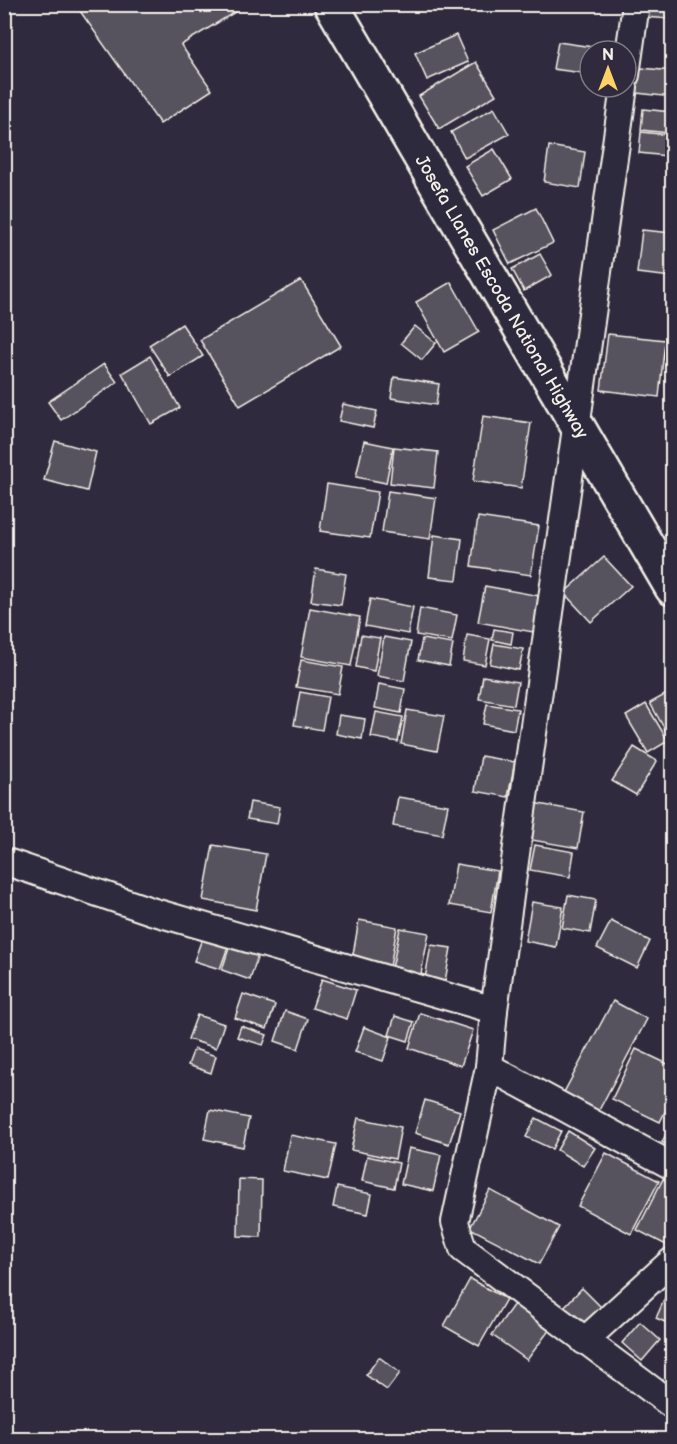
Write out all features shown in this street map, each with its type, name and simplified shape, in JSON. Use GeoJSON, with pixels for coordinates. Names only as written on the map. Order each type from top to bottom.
{"type":"FeatureCollection","features":[{"type":"Feature","properties":{"kind":"main road","name":"Josefa Llanes Escoda National Highway"},"geometry":{"type":"LineString","coordinates":[[331,4],[672,588]]}},
{"type":"Feature","properties":{"kind":"street"},"geometry":{"type":"LineString","coordinates":[[631,39],[636,4]]}},
{"type":"Feature","properties":{"kind":"street"},"geometry":{"type":"LineString","coordinates":[[622,99],[494,1010],[489,1066],[455,1222],[458,1240],[463,1250],[672,1405]]}},
{"type":"Feature","properties":{"kind":"street"},"geometry":{"type":"LineString","coordinates":[[4,861],[151,911],[494,1010]]}},
{"type":"Feature","properties":{"kind":"street"},"geometry":{"type":"LineString","coordinates":[[489,1066],[672,1166]]}},
{"type":"Feature","properties":{"kind":"street"},"geometry":{"type":"LineString","coordinates":[[584,1341],[672,1261]]}},
{"type":"Feature","properties":{"kind":"building"},"geometry":{"type":"Polygon","coordinates":[[[75,4],[237,4],[240,9],[181,45],[212,90],[160,124],[75,4]]]}},
{"type":"Feature","properties":{"kind":"building"},"geometry":{"type":"Polygon","coordinates":[[[643,4],[672,5],[672,19],[642,17],[643,4]]]}},
{"type":"Feature","properties":{"kind":"building"},"geometry":{"type":"Polygon","coordinates":[[[456,35],[468,62],[427,80],[415,53],[456,35]]]}},
{"type":"Feature","properties":{"kind":"building"},"geometry":{"type":"Polygon","coordinates":[[[558,42],[578,45],[578,72],[553,69],[558,42]]]}},
{"type":"Feature","properties":{"kind":"building"},"geometry":{"type":"Polygon","coordinates":[[[476,62],[496,95],[439,129],[419,96],[476,62]]]}},
{"type":"Feature","properties":{"kind":"building"},"geometry":{"type":"Polygon","coordinates":[[[638,68],[672,71],[672,97],[638,93],[638,68]]]}},
{"type":"Feature","properties":{"kind":"building"},"geometry":{"type":"Polygon","coordinates":[[[494,108],[509,134],[465,158],[451,132],[494,108]]]}},
{"type":"Feature","properties":{"kind":"building"},"geometry":{"type":"Polygon","coordinates":[[[643,109],[671,112],[669,133],[641,130],[643,109]]]}},
{"type":"Feature","properties":{"kind":"building"},"geometry":{"type":"Polygon","coordinates":[[[641,132],[669,135],[667,156],[639,153],[641,132]]]}},
{"type":"Feature","properties":{"kind":"building"},"geometry":{"type":"Polygon","coordinates":[[[549,146],[585,152],[580,188],[544,182],[549,146]]]}},
{"type":"Feature","properties":{"kind":"building"},"geometry":{"type":"Polygon","coordinates":[[[494,149],[512,179],[483,196],[465,166],[494,149]]]}},
{"type":"Feature","properties":{"kind":"building"},"geometry":{"type":"Polygon","coordinates":[[[536,208],[553,243],[510,264],[493,230],[536,208]]]}},
{"type":"Feature","properties":{"kind":"building"},"geometry":{"type":"Polygon","coordinates":[[[642,230],[672,233],[672,277],[637,273],[642,230]]]}},
{"type":"Feature","properties":{"kind":"building"},"geometry":{"type":"Polygon","coordinates":[[[540,254],[552,275],[524,291],[512,269],[540,254]]]}},
{"type":"Feature","properties":{"kind":"building"},"geometry":{"type":"Polygon","coordinates":[[[301,280],[341,346],[240,406],[200,340],[301,280]]]}},
{"type":"Feature","properties":{"kind":"building"},"geometry":{"type":"Polygon","coordinates":[[[451,282],[479,332],[444,352],[416,302],[451,282]]]}},
{"type":"Feature","properties":{"kind":"building"},"geometry":{"type":"Polygon","coordinates":[[[182,324],[203,356],[170,377],[149,345],[182,324]]]}},
{"type":"Feature","properties":{"kind":"building"},"geometry":{"type":"Polygon","coordinates":[[[415,326],[436,343],[422,360],[401,343],[415,326]]]}},
{"type":"Feature","properties":{"kind":"building"},"geometry":{"type":"Polygon","coordinates":[[[608,334],[665,340],[659,397],[601,390],[608,334]]]}},
{"type":"Feature","properties":{"kind":"building"},"geometry":{"type":"Polygon","coordinates":[[[150,356],[180,408],[151,424],[122,373],[150,356]]]}},
{"type":"Feature","properties":{"kind":"building"},"geometry":{"type":"Polygon","coordinates":[[[104,364],[117,382],[61,420],[48,402],[104,364]]]}},
{"type":"Feature","properties":{"kind":"building"},"geometry":{"type":"Polygon","coordinates":[[[394,377],[439,384],[436,405],[391,398],[394,377]]]}},
{"type":"Feature","properties":{"kind":"building"},"geometry":{"type":"Polygon","coordinates":[[[343,404],[377,411],[373,428],[339,421],[343,404]]]}},
{"type":"Feature","properties":{"kind":"building"},"geometry":{"type":"Polygon","coordinates":[[[483,416],[531,423],[521,488],[473,481],[483,416]]]}},
{"type":"Feature","properties":{"kind":"building"},"geometry":{"type":"Polygon","coordinates":[[[55,441],[96,452],[87,491],[44,480],[55,441]]]}},
{"type":"Feature","properties":{"kind":"building"},"geometry":{"type":"Polygon","coordinates":[[[364,441],[393,447],[386,483],[356,477],[364,441]]]}},
{"type":"Feature","properties":{"kind":"building"},"geometry":{"type":"Polygon","coordinates":[[[394,447],[438,452],[434,488],[390,483],[394,447]]]}},
{"type":"Feature","properties":{"kind":"building"},"geometry":{"type":"Polygon","coordinates":[[[327,484],[378,492],[370,538],[320,531],[327,484]]]}},
{"type":"Feature","properties":{"kind":"building"},"geometry":{"type":"Polygon","coordinates":[[[388,491],[436,498],[430,539],[382,532],[388,491]]]}},
{"type":"Feature","properties":{"kind":"building"},"geometry":{"type":"Polygon","coordinates":[[[478,517],[539,526],[531,575],[471,566],[478,517]]]}},
{"type":"Feature","properties":{"kind":"building"},"geometry":{"type":"Polygon","coordinates":[[[434,535],[462,539],[457,580],[429,577],[434,535]]]}},
{"type":"Feature","properties":{"kind":"building"},"geometry":{"type":"Polygon","coordinates":[[[604,557],[631,586],[591,622],[564,593],[604,557]]]}},
{"type":"Feature","properties":{"kind":"building"},"geometry":{"type":"Polygon","coordinates":[[[316,569],[346,574],[341,605],[311,601],[316,569]]]}},
{"type":"Feature","properties":{"kind":"building"},"geometry":{"type":"Polygon","coordinates":[[[485,586],[540,596],[533,632],[478,622],[485,586]]]}},
{"type":"Feature","properties":{"kind":"building"},"geometry":{"type":"Polygon","coordinates":[[[370,599],[413,607],[408,634],[365,626],[370,599]]]}},
{"type":"Feature","properties":{"kind":"building"},"geometry":{"type":"Polygon","coordinates":[[[310,608],[360,617],[351,666],[301,657],[310,608]]]}},
{"type":"Feature","properties":{"kind":"building"},"geometry":{"type":"Polygon","coordinates":[[[420,608],[457,615],[452,641],[416,635],[420,608]]]}},
{"type":"Feature","properties":{"kind":"building"},"geometry":{"type":"Polygon","coordinates":[[[494,629],[513,632],[511,644],[492,640],[494,629]]]}},
{"type":"Feature","properties":{"kind":"building"},"geometry":{"type":"Polygon","coordinates":[[[361,635],[380,638],[374,671],[356,667],[361,635]]]}},
{"type":"Feature","properties":{"kind":"building"},"geometry":{"type":"Polygon","coordinates":[[[467,635],[490,639],[485,665],[463,661],[467,635]]]}},
{"type":"Feature","properties":{"kind":"building"},"geometry":{"type":"Polygon","coordinates":[[[384,637],[411,642],[404,681],[377,676],[384,637]]]}},
{"type":"Feature","properties":{"kind":"building"},"geometry":{"type":"Polygon","coordinates":[[[422,639],[453,644],[449,666],[418,660],[422,639]]]}},
{"type":"Feature","properties":{"kind":"building"},"geometry":{"type":"Polygon","coordinates":[[[494,644],[523,649],[519,670],[490,664],[494,644]]]}},
{"type":"Feature","properties":{"kind":"building"},"geometry":{"type":"Polygon","coordinates":[[[301,660],[343,667],[338,694],[296,687],[301,660]]]}},
{"type":"Feature","properties":{"kind":"building"},"geometry":{"type":"Polygon","coordinates":[[[483,676],[518,682],[514,705],[479,699],[483,676]]]}},
{"type":"Feature","properties":{"kind":"building"},"geometry":{"type":"Polygon","coordinates":[[[379,684],[405,689],[401,713],[375,708],[379,684]]]}},
{"type":"Feature","properties":{"kind":"building"},"geometry":{"type":"Polygon","coordinates":[[[672,691],[672,742],[650,703],[672,691]]]}},
{"type":"Feature","properties":{"kind":"building"},"geometry":{"type":"Polygon","coordinates":[[[300,692],[328,697],[322,730],[294,725],[300,692]]]}},
{"type":"Feature","properties":{"kind":"building"},"geometry":{"type":"Polygon","coordinates":[[[487,704],[518,709],[514,730],[483,724],[487,704]]]}},
{"type":"Feature","properties":{"kind":"building"},"geometry":{"type":"Polygon","coordinates":[[[646,704],[668,741],[648,753],[626,716],[646,704]]]}},
{"type":"Feature","properties":{"kind":"building"},"geometry":{"type":"Polygon","coordinates":[[[407,710],[444,716],[437,751],[401,744],[407,710]]]}},
{"type":"Feature","properties":{"kind":"building"},"geometry":{"type":"Polygon","coordinates":[[[376,712],[403,717],[398,742],[371,737],[376,712]]]}},
{"type":"Feature","properties":{"kind":"building"},"geometry":{"type":"Polygon","coordinates":[[[339,715],[365,719],[362,739],[336,734],[339,715]]]}},
{"type":"Feature","properties":{"kind":"building"},"geometry":{"type":"Polygon","coordinates":[[[634,747],[657,761],[636,795],[612,781],[634,747]]]}},
{"type":"Feature","properties":{"kind":"building"},"geometry":{"type":"Polygon","coordinates":[[[481,756],[515,762],[508,797],[475,791],[481,756]]]}},
{"type":"Feature","properties":{"kind":"building"},"geometry":{"type":"Polygon","coordinates":[[[398,797],[448,805],[442,835],[393,826],[398,797]]]}},
{"type":"Feature","properties":{"kind":"building"},"geometry":{"type":"Polygon","coordinates":[[[250,802],[280,807],[277,824],[247,819],[250,802]]]}},
{"type":"Feature","properties":{"kind":"building"},"geometry":{"type":"Polygon","coordinates":[[[533,803],[584,812],[578,848],[526,839],[533,803]]]}},
{"type":"Feature","properties":{"kind":"building"},"geometry":{"type":"Polygon","coordinates":[[[213,845],[266,854],[256,910],[203,900],[213,845]]]}},
{"type":"Feature","properties":{"kind":"building"},"geometry":{"type":"Polygon","coordinates":[[[535,845],[574,852],[570,877],[530,870],[535,845]]]}},
{"type":"Feature","properties":{"kind":"building"},"geometry":{"type":"Polygon","coordinates":[[[456,864],[498,871],[491,912],[449,905],[456,864]]]}},
{"type":"Feature","properties":{"kind":"building"},"geometry":{"type":"Polygon","coordinates":[[[568,895],[596,900],[590,933],[562,928],[568,895]]]}},
{"type":"Feature","properties":{"kind":"building"},"geometry":{"type":"Polygon","coordinates":[[[532,902],[563,907],[556,947],[525,941],[532,902]]]}},
{"type":"Feature","properties":{"kind":"building"},"geometry":{"type":"Polygon","coordinates":[[[359,920],[397,927],[389,973],[351,966],[359,920]]]}},
{"type":"Feature","properties":{"kind":"building"},"geometry":{"type":"Polygon","coordinates":[[[611,921],[650,941],[637,968],[597,948],[611,921]]]}},
{"type":"Feature","properties":{"kind":"building"},"geometry":{"type":"Polygon","coordinates":[[[400,928],[429,933],[420,979],[391,974],[400,928]]]}},
{"type":"Feature","properties":{"kind":"building"},"geometry":{"type":"Polygon","coordinates":[[[203,936],[229,944],[220,969],[194,961],[203,936]]]}},
{"type":"Feature","properties":{"kind":"building"},"geometry":{"type":"Polygon","coordinates":[[[230,945],[258,955],[250,980],[222,970],[230,945]]]}},
{"type":"Feature","properties":{"kind":"building"},"geometry":{"type":"Polygon","coordinates":[[[431,945],[451,948],[444,987],[424,984],[431,945]]]}},
{"type":"Feature","properties":{"kind":"building"},"geometry":{"type":"Polygon","coordinates":[[[322,979],[356,990],[347,1019],[312,1008],[322,979]]]}},
{"type":"Feature","properties":{"kind":"building"},"geometry":{"type":"Polygon","coordinates":[[[243,994],[275,1005],[267,1029],[235,1018],[243,994]]]}},
{"type":"Feature","properties":{"kind":"building"},"geometry":{"type":"Polygon","coordinates":[[[613,1001],[647,1019],[597,1114],[562,1096],[613,1001]]]}},
{"type":"Feature","properties":{"kind":"building"},"geometry":{"type":"Polygon","coordinates":[[[285,1011],[308,1019],[298,1049],[275,1041],[285,1011]]]}},
{"type":"Feature","properties":{"kind":"building"},"geometry":{"type":"Polygon","coordinates":[[[420,1013],[473,1030],[461,1066],[409,1048],[420,1013]]]}},
{"type":"Feature","properties":{"kind":"building"},"geometry":{"type":"Polygon","coordinates":[[[197,1015],[224,1024],[216,1048],[188,1039],[197,1015]]]}},
{"type":"Feature","properties":{"kind":"building"},"geometry":{"type":"Polygon","coordinates":[[[395,1016],[414,1022],[408,1041],[389,1035],[395,1016]]]}},
{"type":"Feature","properties":{"kind":"building"},"geometry":{"type":"Polygon","coordinates":[[[241,1026],[267,1035],[263,1045],[237,1037],[241,1026]]]}},
{"type":"Feature","properties":{"kind":"building"},"geometry":{"type":"Polygon","coordinates":[[[364,1027],[391,1037],[383,1061],[355,1052],[364,1027]]]}},
{"type":"Feature","properties":{"kind":"building"},"geometry":{"type":"Polygon","coordinates":[[[194,1049],[216,1056],[211,1073],[188,1065],[194,1049]]]}},
{"type":"Feature","properties":{"kind":"building"},"geometry":{"type":"Polygon","coordinates":[[[636,1049],[672,1066],[672,1097],[660,1122],[612,1099],[636,1049]]]}},
{"type":"Feature","properties":{"kind":"building"},"geometry":{"type":"Polygon","coordinates":[[[425,1100],[460,1111],[449,1144],[415,1133],[425,1100]]]}},
{"type":"Feature","properties":{"kind":"building"},"geometry":{"type":"Polygon","coordinates":[[[210,1110],[249,1118],[243,1147],[204,1139],[210,1110]]]}},
{"type":"Feature","properties":{"kind":"building"},"geometry":{"type":"Polygon","coordinates":[[[358,1118],[401,1127],[395,1159],[351,1150],[358,1118]]]}},
{"type":"Feature","properties":{"kind":"building"},"geometry":{"type":"Polygon","coordinates":[[[536,1118],[561,1131],[552,1149],[526,1137],[536,1118]]]}},
{"type":"Feature","properties":{"kind":"building"},"geometry":{"type":"Polygon","coordinates":[[[672,1123],[672,1148],[662,1142],[672,1123]]]}},
{"type":"Feature","properties":{"kind":"building"},"geometry":{"type":"Polygon","coordinates":[[[568,1131],[595,1148],[583,1166],[557,1150],[568,1131]]]}},
{"type":"Feature","properties":{"kind":"building"},"geometry":{"type":"Polygon","coordinates":[[[290,1135],[336,1144],[328,1180],[283,1171],[290,1135]]]}},
{"type":"Feature","properties":{"kind":"building"},"geometry":{"type":"Polygon","coordinates":[[[409,1148],[441,1155],[433,1191],[401,1184],[409,1148]]]}},
{"type":"Feature","properties":{"kind":"building"},"geometry":{"type":"Polygon","coordinates":[[[606,1153],[659,1181],[631,1234],[578,1206],[606,1153]]]}},
{"type":"Feature","properties":{"kind":"building"},"geometry":{"type":"Polygon","coordinates":[[[367,1156],[399,1163],[394,1188],[362,1181],[367,1156]]]}},
{"type":"Feature","properties":{"kind":"building"},"geometry":{"type":"Polygon","coordinates":[[[239,1179],[262,1180],[261,1237],[238,1236],[239,1179]]]}},
{"type":"Feature","properties":{"kind":"building"},"geometry":{"type":"Polygon","coordinates":[[[663,1179],[672,1183],[672,1248],[637,1230],[663,1179]]]}},
{"type":"Feature","properties":{"kind":"building"},"geometry":{"type":"Polygon","coordinates":[[[337,1187],[372,1194],[368,1214],[333,1207],[337,1187]]]}},
{"type":"Feature","properties":{"kind":"building"},"geometry":{"type":"Polygon","coordinates":[[[490,1190],[559,1227],[539,1264],[470,1228],[490,1190]]]}},
{"type":"Feature","properties":{"kind":"building"},"geometry":{"type":"Polygon","coordinates":[[[470,1279],[506,1299],[479,1346],[444,1326],[470,1279]]]}},
{"type":"Feature","properties":{"kind":"building"},"geometry":{"type":"Polygon","coordinates":[[[672,1282],[672,1325],[656,1318],[672,1282]]]}},
{"type":"Feature","properties":{"kind":"building"},"geometry":{"type":"Polygon","coordinates":[[[582,1288],[602,1308],[583,1327],[564,1307],[582,1288]]]}},
{"type":"Feature","properties":{"kind":"building"},"geometry":{"type":"Polygon","coordinates":[[[514,1304],[550,1329],[527,1360],[492,1335],[514,1304]]]}},
{"type":"Feature","properties":{"kind":"building"},"geometry":{"type":"Polygon","coordinates":[[[640,1322],[660,1340],[642,1361],[622,1343],[640,1322]]]}},
{"type":"Feature","properties":{"kind":"building"},"geometry":{"type":"Polygon","coordinates":[[[379,1357],[400,1373],[387,1390],[366,1375],[379,1357]]]}}]}
